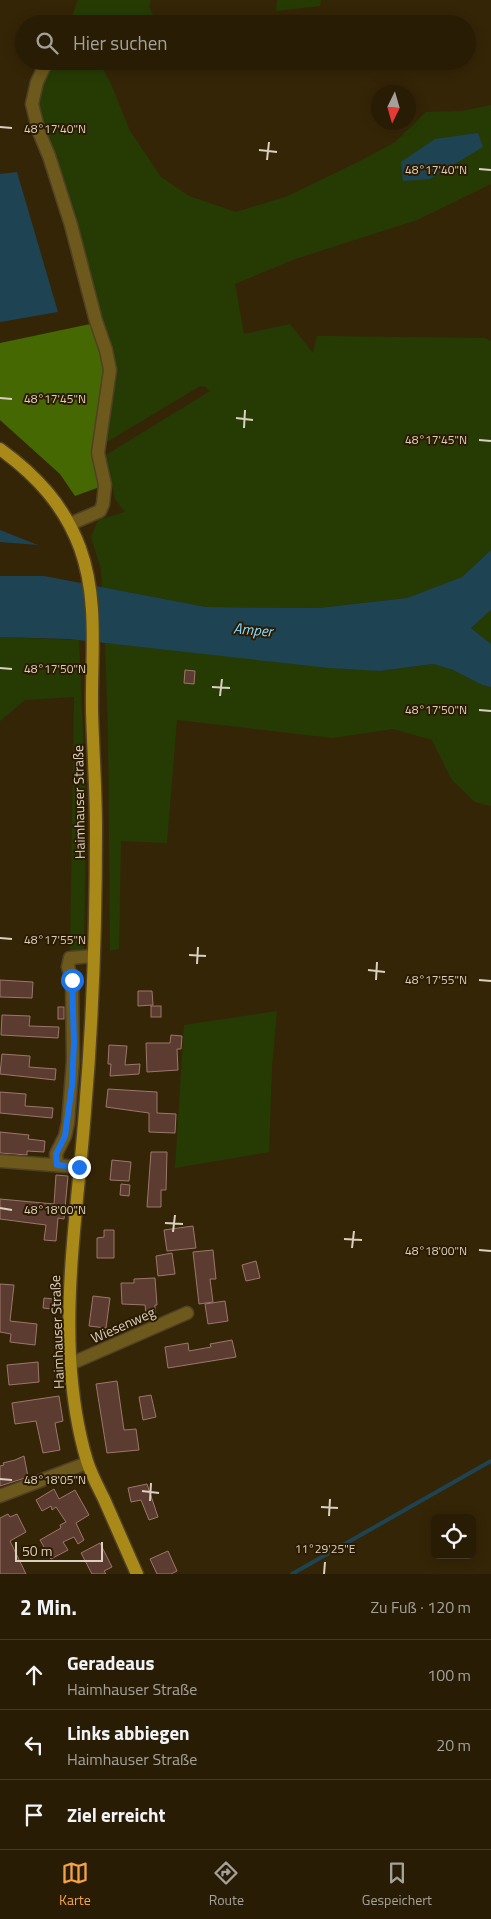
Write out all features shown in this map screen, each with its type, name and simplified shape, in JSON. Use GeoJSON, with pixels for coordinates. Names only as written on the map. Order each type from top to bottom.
{"type":"FeatureCollection","features":[{"type":"Feature","properties":{"kind":"main road","name":"Haimhauser Straße"},"geometry":{"type":"LineString","coordinates":[[0,450],[25,467],[46,489],[70,524],[81,549],[90,582],[96,828],[93,956],[85,1112],[70,1260],[68,1310],[70,1360],[77,1416],[87,1463],[138,1574]]}},
{"type":"Feature","properties":{"kind":"street"},"geometry":{"type":"LineString","coordinates":[[42,70],[32,104],[39,132],[49,156],[71,225],[110,370],[98,453],[106,485],[103,504],[100,511],[70,524]]}},
{"type":"Feature","properties":{"kind":"street"},"geometry":{"type":"LineString","coordinates":[[57,1165],[56,1154],[65,1136],[68,1123],[73,1061],[72,980],[68,967],[70,958],[93,956]]}},
{"type":"Feature","properties":{"kind":"street"},"geometry":{"type":"LineString","coordinates":[[0,1161],[79,1167]]}},
{"type":"Feature","properties":{"kind":"street","name":"Wiesenweg"},"geometry":{"type":"LineString","coordinates":[[70,1360],[77,1361],[187,1313]]}},
{"type":"Feature","properties":{"kind":"street"},"geometry":{"type":"LineString","coordinates":[[0,1496],[87,1463]]}},
{"type":"Feature","properties":{"kind":"green space"},"geometry":{"type":"Polygon","coordinates":[[[78,0],[151,0],[149,6],[153,15],[72,15],[78,0]]]}},
{"type":"Feature","properties":{"kind":"green space"},"geometry":{"type":"Polygon","coordinates":[[[277,0],[321,0],[320,6],[276,11],[277,0]]]}},
{"type":"Feature","properties":{"kind":"green space"},"geometry":{"type":"Polygon","coordinates":[[[46,70],[104,70],[130,131],[161,177],[189,196],[236,212],[288,196],[360,161],[394,143],[407,130],[416,130],[416,122],[426,112],[462,111],[491,105],[491,184],[417,220],[295,259],[235,284],[244,334],[290,324],[313,353],[317,336],[485,338],[491,341],[491,550],[462,577],[407,598],[318,608],[206,607],[102,587],[101,569],[91,537],[98,520],[125,512],[115,499],[106,455],[210,391],[206,387],[200,386],[105,443],[114,370],[113,348],[101,319],[36,104],[46,70]]]}},
{"type":"Feature","properties":{"kind":"green space"},"geometry":{"type":"Polygon","coordinates":[[[95,323],[108,377],[94,458],[105,485],[75,496],[60,474],[0,420],[0,343],[95,323]]]}},
{"type":"Feature","properties":{"kind":"green space"},"geometry":{"type":"Polygon","coordinates":[[[491,610],[491,644],[471,628],[491,610]]]}},
{"type":"Feature","properties":{"kind":"green space"},"geometry":{"type":"Polygon","coordinates":[[[0,637],[79,640],[86,805],[84,950],[70,951],[74,697],[25,700],[0,721],[0,637]]]}},
{"type":"Feature","properties":{"kind":"green space"},"geometry":{"type":"Polygon","coordinates":[[[105,643],[380,671],[433,664],[453,670],[482,685],[491,687],[491,806],[475,802],[452,780],[432,740],[393,729],[333,738],[177,720],[167,843],[121,841],[119,949],[110,951],[108,730],[105,643]]]}},
{"type":"Feature","properties":{"kind":"green space"},"geometry":{"type":"Polygon","coordinates":[[[277,1011],[272,1067],[269,1152],[175,1168],[184,1025],[277,1011]]]}},
{"type":"Feature","properties":{"kind":"water"},"geometry":{"type":"Polygon","coordinates":[[[478,133],[483,147],[430,179],[403,181],[401,162],[435,139],[478,133]]]}},
{"type":"Feature","properties":{"kind":"water"},"geometry":{"type":"Polygon","coordinates":[[[17,172],[58,312],[0,322],[0,174],[17,172]]]}},
{"type":"Feature","properties":{"kind":"water"},"geometry":{"type":"Polygon","coordinates":[[[0,530],[38,545],[0,542],[0,530]]]}},
{"type":"Feature","properties":{"kind":"water","name":"Amper"},"geometry":{"type":"Polygon","coordinates":[[[491,550],[491,610],[471,628],[491,644],[491,687],[482,685],[453,670],[433,664],[380,671],[329,668],[69,639],[0,637],[0,576],[44,576],[206,607],[318,608],[407,598],[462,577],[491,550]]]}},
{"type":"Feature","properties":{"kind":"building"},"geometry":{"type":"Polygon","coordinates":[[[185,670],[195,671],[194,684],[184,683],[185,670]]]}},
{"type":"Feature","properties":{"kind":"building"},"geometry":{"type":"Polygon","coordinates":[[[0,980],[33,982],[32,998],[0,997],[0,980]]]}},
{"type":"Feature","properties":{"kind":"building"},"geometry":{"type":"Polygon","coordinates":[[[138,991],[152,991],[153,1005],[138,1006],[138,991]]]}},
{"type":"Feature","properties":{"kind":"building"},"geometry":{"type":"Polygon","coordinates":[[[151,1006],[161,1006],[161,1017],[151,1017],[151,1006]]]}},
{"type":"Feature","properties":{"kind":"building"},"geometry":{"type":"Polygon","coordinates":[[[58,1007],[64,1007],[64,1019],[58,1019],[58,1007]]]}},
{"type":"Feature","properties":{"kind":"building"},"geometry":{"type":"Polygon","coordinates":[[[2,1015],[30,1016],[29,1026],[59,1027],[58,1038],[1,1035],[2,1015]]]}},
{"type":"Feature","properties":{"kind":"building"},"geometry":{"type":"Polygon","coordinates":[[[171,1035],[182,1036],[181,1049],[177,1049],[178,1070],[147,1072],[146,1043],[170,1043],[171,1035]]]}},
{"type":"Feature","properties":{"kind":"building"},"geometry":{"type":"Polygon","coordinates":[[[109,1045],[127,1046],[125,1065],[140,1064],[139,1074],[110,1076],[111,1064],[108,1064],[109,1045]]]}},
{"type":"Feature","properties":{"kind":"building"},"geometry":{"type":"Polygon","coordinates":[[[2,1054],[30,1056],[29,1067],[56,1069],[55,1080],[0,1074],[2,1054]]]}},
{"type":"Feature","properties":{"kind":"building"},"geometry":{"type":"Polygon","coordinates":[[[108,1089],[157,1092],[157,1113],[176,1114],[175,1133],[149,1132],[149,1113],[106,1107],[108,1089]]]}},
{"type":"Feature","properties":{"kind":"building"},"geometry":{"type":"Polygon","coordinates":[[[0,1092],[26,1094],[25,1106],[53,1108],[52,1118],[0,1113],[0,1092]]]}},
{"type":"Feature","properties":{"kind":"building"},"geometry":{"type":"Polygon","coordinates":[[[0,1132],[29,1135],[28,1139],[45,1141],[44,1152],[27,1151],[27,1155],[0,1153],[0,1132]]]}},
{"type":"Feature","properties":{"kind":"building"},"geometry":{"type":"Polygon","coordinates":[[[151,1152],[167,1152],[166,1190],[161,1190],[161,1207],[147,1207],[151,1152]]]}},
{"type":"Feature","properties":{"kind":"building"},"geometry":{"type":"Polygon","coordinates":[[[112,1160],[131,1162],[129,1181],[110,1180],[112,1160]]]}},
{"type":"Feature","properties":{"kind":"building"},"geometry":{"type":"Polygon","coordinates":[[[56,1175],[68,1176],[64,1219],[58,1218],[56,1241],[44,1240],[46,1225],[0,1219],[0,1199],[54,1204],[56,1175]]]}},
{"type":"Feature","properties":{"kind":"building"},"geometry":{"type":"Polygon","coordinates":[[[121,1184],[130,1185],[129,1196],[120,1195],[121,1184]]]}},
{"type":"Feature","properties":{"kind":"building"},"geometry":{"type":"Polygon","coordinates":[[[193,1226],[196,1248],[167,1251],[164,1230],[193,1226]]]}},
{"type":"Feature","properties":{"kind":"building"},"geometry":{"type":"Polygon","coordinates":[[[104,1230],[114,1230],[114,1258],[97,1258],[97,1238],[104,1237],[104,1230]]]}},
{"type":"Feature","properties":{"kind":"building"},"geometry":{"type":"Polygon","coordinates":[[[213,1250],[216,1279],[210,1279],[213,1302],[199,1304],[193,1252],[213,1250]]]}},
{"type":"Feature","properties":{"kind":"building"},"geometry":{"type":"Polygon","coordinates":[[[172,1253],[175,1274],[158,1276],[156,1256],[172,1253]]]}},
{"type":"Feature","properties":{"kind":"building"},"geometry":{"type":"Polygon","coordinates":[[[256,1261],[260,1278],[246,1281],[242,1265],[256,1261]]]}},
{"type":"Feature","properties":{"kind":"building"},"geometry":{"type":"Polygon","coordinates":[[[155,1278],[157,1305],[155,1305],[155,1314],[146,1314],[145,1305],[122,1304],[121,1283],[134,1283],[134,1279],[155,1278]]]}},
{"type":"Feature","properties":{"kind":"building"},"geometry":{"type":"Polygon","coordinates":[[[0,1284],[14,1285],[10,1321],[37,1324],[35,1345],[10,1342],[11,1334],[0,1332],[0,1284]]]}},
{"type":"Feature","properties":{"kind":"building"},"geometry":{"type":"Polygon","coordinates":[[[93,1296],[110,1298],[106,1328],[89,1326],[93,1296]]]}},
{"type":"Feature","properties":{"kind":"building"},"geometry":{"type":"Polygon","coordinates":[[[44,1298],[54,1299],[53,1309],[43,1308],[44,1298]]]}},
{"type":"Feature","properties":{"kind":"building"},"geometry":{"type":"Polygon","coordinates":[[[225,1301],[228,1321],[208,1324],[205,1304],[225,1301]]]}},
{"type":"Feature","properties":{"kind":"building"},"geometry":{"type":"Polygon","coordinates":[[[232,1340],[236,1357],[168,1368],[165,1347],[188,1343],[189,1351],[211,1347],[210,1344],[232,1340]]]}},
{"type":"Feature","properties":{"kind":"building"},"geometry":{"type":"Polygon","coordinates":[[[38,1362],[39,1382],[9,1385],[7,1365],[38,1362]]]}},
{"type":"Feature","properties":{"kind":"building"},"geometry":{"type":"Polygon","coordinates":[[[117,1381],[124,1430],[136,1429],[139,1450],[107,1453],[96,1384],[117,1381]]]}},
{"type":"Feature","properties":{"kind":"building"},"geometry":{"type":"Polygon","coordinates":[[[151,1395],[156,1417],[143,1420],[139,1397],[151,1395]]]}},
{"type":"Feature","properties":{"kind":"building"},"geometry":{"type":"Polygon","coordinates":[[[59,1396],[63,1421],[55,1423],[60,1450],[43,1453],[36,1421],[15,1424],[12,1403],[59,1396]]]}},
{"type":"Feature","properties":{"kind":"building"},"geometry":{"type":"Polygon","coordinates":[[[24,1456],[28,1477],[0,1486],[0,1466],[4,1465],[3,1463],[24,1456]]]}},
{"type":"Feature","properties":{"kind":"building"},"geometry":{"type":"Polygon","coordinates":[[[147,1484],[158,1517],[149,1520],[141,1500],[131,1502],[128,1488],[147,1484]]]}},
{"type":"Feature","properties":{"kind":"building"},"geometry":{"type":"Polygon","coordinates":[[[54,1489],[59,1499],[75,1490],[89,1515],[76,1523],[84,1540],[78,1544],[74,1537],[63,1542],[68,1550],[51,1559],[40,1540],[61,1528],[60,1525],[66,1522],[56,1507],[52,1510],[51,1506],[42,1511],[36,1500],[54,1489]]]}},
{"type":"Feature","properties":{"kind":"building"},"geometry":{"type":"Polygon","coordinates":[[[8,1514],[10,1517],[17,1514],[26,1532],[10,1541],[26,1574],[0,1574],[0,1518],[8,1514]]]}},
{"type":"Feature","properties":{"kind":"building"},"geometry":{"type":"Polygon","coordinates":[[[100,1543],[112,1567],[104,1571],[106,1574],[92,1574],[81,1553],[100,1543]]]}},
{"type":"Feature","properties":{"kind":"building"},"geometry":{"type":"Polygon","coordinates":[[[168,1551],[177,1571],[171,1574],[157,1574],[150,1559],[168,1551]]]}},
{"type":"Feature","properties":{"kind":"waterway"},"geometry":{"type":"LineString","coordinates":[[292,1574],[491,1461]]}},
{"type":"Feature","properties":{"kind":"route"},"geometry":{"type":"LineString","coordinates":[[72,980],[74,1042],[72,1085],[65,1136],[56,1154],[57,1165],[79,1167]]}}]}
